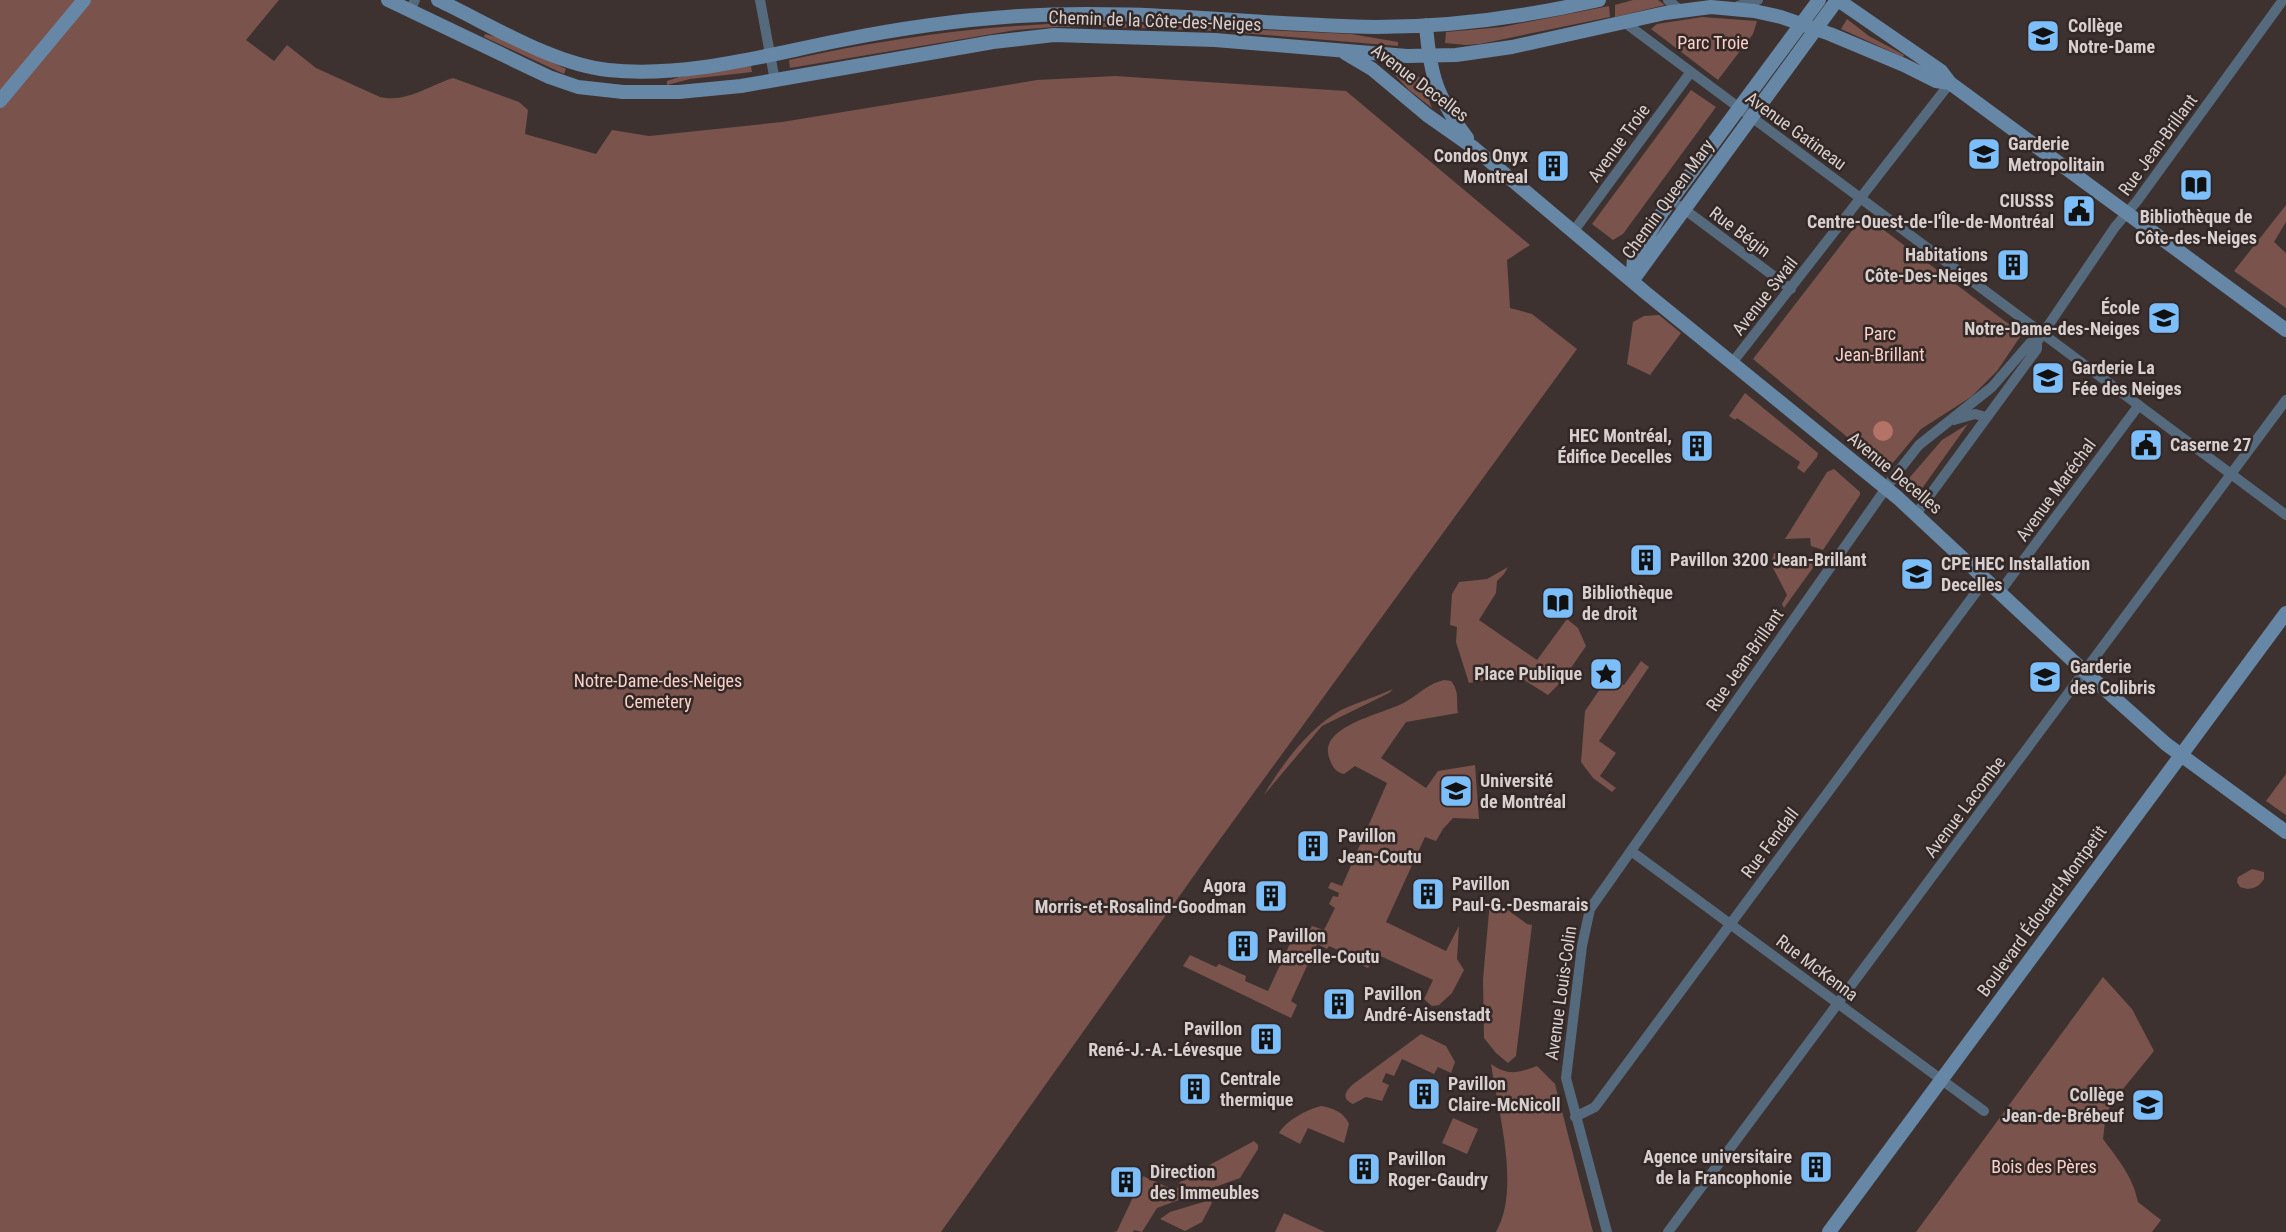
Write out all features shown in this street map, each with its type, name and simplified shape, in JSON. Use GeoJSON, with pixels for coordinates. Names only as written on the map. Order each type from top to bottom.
{"type":"FeatureCollection","features":[{"type":"Feature","properties":{"kind":"main road"},"geometry":{"type":"LineString","coordinates":[[0,101],[84,0]]}},
{"type":"Feature","properties":{"kind":"main road","name":"Chemin de la Côte-des-Neiges"},"geometry":{"type":"LineString","coordinates":[[388,0],[412,5],[541,73],[586,88],[623,92],[670,93],[722,89],[993,42],[1054,35],[1215,40],[1429,56],[1501,50],[1680,10],[1730,8],[1764,13],[1800,23],[1904,65],[1936,81],[1950,83]]}},
{"type":"Feature","properties":{"kind":"main road","name":"Chemin de la Côte-des-Neiges"},"geometry":{"type":"LineString","coordinates":[[438,0],[553,55],[595,68],[630,71],[718,65],[875,34],[1030,15],[1115,15],[1374,27],[1497,20],[1594,1]]}},
{"type":"Feature","properties":{"kind":"main road","name":"Chemin Queen Mary"},"geometry":{"type":"LineString","coordinates":[[1632,281],[1634,259],[1671,200],[1819,0]]}},
{"type":"Feature","properties":{"kind":"main road","name":"Chemin de la Côte-des-Neiges"},"geometry":{"type":"LineString","coordinates":[[1838,0],[1941,71],[1950,83],[2286,330]]}},
{"type":"Feature","properties":{"kind":"main road","name":"Chemin Queen Mary"},"geometry":{"type":"LineString","coordinates":[[1632,281],[1838,0]]}},
{"type":"Feature","properties":{"kind":"main road","name":"Avenue Decelles"},"geometry":{"type":"LineString","coordinates":[[1426,25],[1429,56],[1442,101],[1474,148]]}},
{"type":"Feature","properties":{"kind":"main road","name":"Avenue Decelles"},"geometry":{"type":"LineString","coordinates":[[1342,51],[1372,69],[1427,115],[1474,148],[1885,488],[2181,755],[2286,832]]}},
{"type":"Feature","properties":{"kind":"main road","name":"Boulevard Édouard-Montpetit"},"geometry":{"type":"LineString","coordinates":[[1829,1232],[2286,612]]}},
{"type":"Feature","properties":{"kind":"street"},"geometry":{"type":"LineString","coordinates":[[760,0],[775,81]]}},
{"type":"Feature","properties":{"kind":"street"},"geometry":{"type":"LineString","coordinates":[[1668,0],[1680,10]]}},
{"type":"Feature","properties":{"kind":"street","name":"Chemin de la Côte-des-Neiges"},"geometry":{"type":"LineString","coordinates":[[1730,8],[1758,0]]}},
{"type":"Feature","properties":{"kind":"street","name":"Rue Jean-Brillant"},"geometry":{"type":"LineString","coordinates":[[1916,514],[2036,349],[2039,338],[2085,269],[2283,0]]}},
{"type":"Feature","properties":{"kind":"street","name":"Avenue Gatineau"},"geometry":{"type":"LineString","coordinates":[[1624,22],[1861,199],[2039,338],[2138,405],[2286,515]]}},
{"type":"Feature","properties":{"kind":"street","name":"Avenue Troie"},"geometry":{"type":"LineString","coordinates":[[1573,232],[1690,73]]}},
{"type":"Feature","properties":{"kind":"street","name":"Avenue Swail"},"geometry":{"type":"LineString","coordinates":[[1732,363],[1950,83]]}},
{"type":"Feature","properties":{"kind":"street","name":"Rue Bégin"},"geometry":{"type":"LineString","coordinates":[[1671,200],[1791,289]]}},
{"type":"Feature","properties":{"kind":"street","name":"Rue Jean-Brillant"},"geometry":{"type":"LineString","coordinates":[[1631,851],[1885,488],[1919,445],[1992,387],[2030,343],[2039,338]]}},
{"type":"Feature","properties":{"kind":"street","name":"Avenue Lacombe"},"geometry":{"type":"LineString","coordinates":[[1668,1232],[2286,400]]}},
{"type":"Feature","properties":{"kind":"street","name":"Avenue Maréchal"},"geometry":{"type":"LineString","coordinates":[[1999,593],[2138,405]]}},
{"type":"Feature","properties":{"kind":"street"},"geometry":{"type":"LineString","coordinates":[[1950,421],[1975,414],[1986,417]]}},
{"type":"Feature","properties":{"kind":"street","name":"Rue Fendall"},"geometry":{"type":"LineString","coordinates":[[1575,1117],[1595,1107],[1985,580]]}},
{"type":"Feature","properties":{"kind":"street","name":"Rue McKenna"},"geometry":{"type":"LineString","coordinates":[[1631,851],[1984,1111]]}},
{"type":"Feature","properties":{"kind":"street","name":"Avenue Louis-Colin"},"geometry":{"type":"LineString","coordinates":[[1607,1232],[1575,1117],[1566,1071],[1585,926],[1590,909],[1631,851]]}},
{"type":"Feature","properties":{"kind":"green space","name":"Notre-Dame-des-Neiges Cemetery"},"geometry":{"type":"Polygon","coordinates":[[[0,0],[279,0],[246,40],[274,61],[287,45],[316,68],[380,97],[390,98],[408,96],[453,78],[519,102],[528,110],[525,134],[596,154],[612,130],[649,136],[782,122],[1037,80],[1115,76],[1346,91],[1530,245],[1507,260],[1510,308],[1532,314],[1577,349],[1210,853],[941,1232],[0,1232],[0,0]]]}},
{"type":"Feature","properties":{"kind":"green space"},"geometry":{"type":"Polygon","coordinates":[[[1633,0],[1658,0],[1665,5],[1615,17],[1615,5],[1633,0]]]}},
{"type":"Feature","properties":{"kind":"green space"},"geometry":{"type":"Polygon","coordinates":[[[1609,6],[1610,17],[1480,44],[1445,43],[1446,32],[1502,27],[1609,6]]]}},
{"type":"Feature","properties":{"kind":"green space","name":"Parc Troie"},"geometry":{"type":"Polygon","coordinates":[[[1702,17],[1757,21],[1753,34],[1718,80],[1651,29],[1657,24],[1702,17]]]}},
{"type":"Feature","properties":{"kind":"green space"},"geometry":{"type":"Polygon","coordinates":[[[1847,19],[1869,36],[1904,55],[1903,57],[1841,29],[1847,19]]]}},
{"type":"Feature","properties":{"kind":"green space"},"geometry":{"type":"Polygon","coordinates":[[[1108,23],[1108,27],[1016,30],[790,68],[789,60],[897,40],[970,30],[1108,23]]]}},
{"type":"Feature","properties":{"kind":"green space"},"geometry":{"type":"Polygon","coordinates":[[[1110,23],[1351,34],[1398,42],[1398,46],[1218,31],[1110,27],[1110,23]]]}},
{"type":"Feature","properties":{"kind":"green space"},"geometry":{"type":"Polygon","coordinates":[[[485,34],[501,38],[566,69],[564,74],[484,37],[485,34]]]}},
{"type":"Feature","properties":{"kind":"green space"},"geometry":{"type":"Polygon","coordinates":[[[751,66],[752,72],[690,79],[667,85],[667,81],[679,77],[751,66]]]}},
{"type":"Feature","properties":{"kind":"green space"},"geometry":{"type":"Polygon","coordinates":[[[1395,75],[1420,77],[1432,108],[1409,90],[1395,75]]]}},
{"type":"Feature","properties":{"kind":"green space"},"geometry":{"type":"Polygon","coordinates":[[[1691,90],[1716,107],[1623,234],[1613,240],[1592,224],[1691,90]]]}},
{"type":"Feature","properties":{"kind":"green space"},"geometry":{"type":"Polygon","coordinates":[[[2286,205],[2286,222],[2274,242],[2286,253],[2286,308],[2234,271],[2286,205]]]}},
{"type":"Feature","properties":{"kind":"green space","name":"Parc Jean-Brillant"},"geometry":{"type":"Polygon","coordinates":[[[1864,215],[2022,334],[1997,371],[1971,397],[1921,429],[1887,470],[1753,359],[1864,215]]]}},
{"type":"Feature","properties":{"kind":"green space"},"geometry":{"type":"Polygon","coordinates":[[[1659,315],[1681,333],[1650,375],[1627,364],[1633,322],[1644,316],[1659,315]]]}},
{"type":"Feature","properties":{"kind":"green space"},"geometry":{"type":"Polygon","coordinates":[[[1745,393],[1818,453],[1804,473],[1797,468],[1800,462],[1737,418],[1735,420],[1729,416],[1745,393]]]}},
{"type":"Feature","properties":{"kind":"green space"},"geometry":{"type":"Polygon","coordinates":[[[1968,424],[1918,494],[1904,484],[1942,440],[1968,424]]]}},
{"type":"Feature","properties":{"kind":"green space"},"geometry":{"type":"Polygon","coordinates":[[[1834,469],[1860,492],[1860,495],[1823,550],[1811,546],[1810,538],[1785,539],[1827,472],[1834,469]]]}},
{"type":"Feature","properties":{"kind":"green space"},"geometry":{"type":"Polygon","coordinates":[[[1774,553],[1781,554],[1782,562],[1808,564],[1811,556],[1820,558],[1784,608],[1782,604],[1787,595],[1771,564],[1774,553]]]}},
{"type":"Feature","properties":{"kind":"green space"},"geometry":{"type":"Polygon","coordinates":[[[1508,567],[1497,581],[1496,593],[1479,620],[1537,660],[1567,619],[1578,628],[1586,646],[1562,681],[1548,695],[1516,675],[1469,683],[1456,642],[1457,627],[1450,625],[1452,594],[1459,582],[1487,579],[1508,567]]]}},
{"type":"Feature","properties":{"kind":"green space"},"geometry":{"type":"Polygon","coordinates":[[[1641,661],[1649,667],[1599,741],[1616,753],[1600,776],[1616,788],[1612,792],[1593,778],[1581,762],[1585,711],[1604,683],[1624,685],[1641,661]]]}},
{"type":"Feature","properties":{"kind":"green space"},"geometry":{"type":"Polygon","coordinates":[[[1444,680],[1451,681],[1456,689],[1458,713],[1406,722],[1381,758],[1426,788],[1438,771],[1475,765],[1479,819],[1453,818],[1436,841],[1425,837],[1386,922],[1446,951],[1459,926],[1457,959],[1464,970],[1452,993],[1439,1005],[1432,1006],[1424,999],[1433,980],[1376,954],[1368,968],[1352,961],[1353,957],[1329,946],[1327,949],[1317,944],[1291,1001],[1297,1005],[1291,1018],[1183,966],[1190,955],[1216,967],[1219,964],[1246,976],[1245,981],[1268,991],[1293,937],[1304,939],[1312,926],[1324,930],[1335,908],[1329,904],[1333,896],[1338,897],[1339,893],[1328,888],[1331,882],[1342,886],[1387,783],[1355,766],[1344,774],[1337,771],[1330,760],[1328,748],[1342,729],[1397,706],[1444,680]]]}},
{"type":"Feature","properties":{"kind":"green space"},"geometry":{"type":"Polygon","coordinates":[[[1393,689],[1322,726],[1264,795],[1288,759],[1318,727],[1341,710],[1393,689]]]}},
{"type":"Feature","properties":{"kind":"green space"},"geometry":{"type":"Polygon","coordinates":[[[2286,774],[2286,815],[2266,801],[2286,774]]]}},
{"type":"Feature","properties":{"kind":"green space"},"geometry":{"type":"Polygon","coordinates":[[[2252,869],[2264,872],[2264,879],[2254,888],[2240,887],[2238,877],[2252,869]]]}},
{"type":"Feature","properties":{"kind":"green space"},"geometry":{"type":"Polygon","coordinates":[[[1490,901],[1497,902],[1532,925],[1516,1056],[1508,1063],[1484,1038],[1483,979],[1490,901]]]}},
{"type":"Feature","properties":{"kind":"green space","name":"Bois des Pères"},"geometry":{"type":"Polygon","coordinates":[[[2103,977],[2132,1009],[2154,1051],[2106,1113],[2103,1139],[2129,1176],[2138,1202],[2161,1220],[2152,1232],[1916,1232],[2103,977]]]}},
{"type":"Feature","properties":{"kind":"green space"},"geometry":{"type":"Polygon","coordinates":[[[1421,1034],[1446,1046],[1455,1062],[1451,1073],[1438,1067],[1434,1074],[1402,1059],[1394,1076],[1386,1073],[1382,1082],[1389,1085],[1382,1101],[1366,1097],[1353,1104],[1347,1100],[1346,1093],[1352,1085],[1421,1034]]]}},
{"type":"Feature","properties":{"kind":"green space"},"geometry":{"type":"Polygon","coordinates":[[[1491,1064],[1513,1072],[1537,1066],[1555,1084],[1593,1232],[1496,1232],[1507,1194],[1507,1172],[1506,1150],[1491,1064]]]}},
{"type":"Feature","properties":{"kind":"green space"},"geometry":{"type":"Polygon","coordinates":[[[1321,1106],[1338,1111],[1347,1120],[1349,1124],[1344,1143],[1308,1128],[1300,1144],[1279,1133],[1297,1116],[1321,1106]]]}},
{"type":"Feature","properties":{"kind":"green space"},"geometry":{"type":"Polygon","coordinates":[[[1453,1118],[1478,1129],[1467,1154],[1442,1143],[1453,1118]]]}},
{"type":"Feature","properties":{"kind":"green space"},"geometry":{"type":"Polygon","coordinates":[[[1254,1141],[1258,1149],[1240,1178],[1157,1208],[1142,1232],[1114,1232],[1117,1231],[1143,1176],[1176,1191],[1180,1182],[1254,1141]]]}},
{"type":"Feature","properties":{"kind":"green space"},"geometry":{"type":"Polygon","coordinates":[[[1210,1200],[1212,1203],[1202,1222],[1185,1231],[1160,1219],[1170,1212],[1210,1200]]]}},
{"type":"Feature","properties":{"kind":"green space"},"geometry":{"type":"Polygon","coordinates":[[[1284,1213],[1288,1215],[1325,1232],[1275,1232],[1284,1213]]]}},
{"type":"Feature","properties":{"kind":"shaded area"},"geometry":{"type":"Polygon","coordinates":[[[1883,421],[1890,424],[1893,431],[1890,438],[1883,441],[1876,438],[1873,431],[1876,424],[1883,421]]]}},
{"type":"Feature","properties":{"kind":"place","name":"Collège Notre-Dame"},"geometry":{"type":"Point","coordinates":[2043,36]}},
{"type":"Feature","properties":{"kind":"place","name":"Garderie Metropolitain"},"geometry":{"type":"Point","coordinates":[1984,154]}},
{"type":"Feature","properties":{"kind":"place","name":"Condos Onyx Montreal"},"geometry":{"type":"Point","coordinates":[1553,166]}},
{"type":"Feature","properties":{"kind":"place","name":"Bibliothèque de Côte-des-Neiges"},"geometry":{"type":"Point","coordinates":[2196,185]}},
{"type":"Feature","properties":{"kind":"place","name":"CIUSSS Centre-Ouest-de-l'Île-de-Montréal"},"geometry":{"type":"Point","coordinates":[2079,211]}},
{"type":"Feature","properties":{"kind":"place","name":"Habitations Côte-Des-Neiges"},"geometry":{"type":"Point","coordinates":[2013,265]}},
{"type":"Feature","properties":{"kind":"place","name":"École Notre-Dame-des-Neiges"},"geometry":{"type":"Point","coordinates":[2164,318]}},
{"type":"Feature","properties":{"kind":"place","name":"Garderie La Fée des Neiges"},"geometry":{"type":"Point","coordinates":[2048,378]}},
{"type":"Feature","properties":{"kind":"place","name":"Caserne 27"},"geometry":{"type":"Point","coordinates":[2146,445]}},
{"type":"Feature","properties":{"kind":"place","name":"HEC Montréal, Édifice Decelles"},"geometry":{"type":"Point","coordinates":[1697,446]}},
{"type":"Feature","properties":{"kind":"place","name":"Pavillon 3200 Jean-Brillant"},"geometry":{"type":"Point","coordinates":[1646,560]}},
{"type":"Feature","properties":{"kind":"place","name":"CPE HEC Installation Decelles"},"geometry":{"type":"Point","coordinates":[1917,574]}},
{"type":"Feature","properties":{"kind":"place","name":"Bibliothèque de droit"},"geometry":{"type":"Point","coordinates":[1558,603]}},
{"type":"Feature","properties":{"kind":"place","name":"Place Publique"},"geometry":{"type":"Point","coordinates":[1606,674]}},
{"type":"Feature","properties":{"kind":"place","name":"Garderie des Colibris"},"geometry":{"type":"Point","coordinates":[2045,677]}},
{"type":"Feature","properties":{"kind":"place","name":"Université de Montréal"},"geometry":{"type":"Point","coordinates":[1456,791]}},
{"type":"Feature","properties":{"kind":"place","name":"Pavillon Jean-Coutu"},"geometry":{"type":"Point","coordinates":[1313,846]}},
{"type":"Feature","properties":{"kind":"place","name":"Pavillon Paul-G.-Desmarais"},"geometry":{"type":"Point","coordinates":[1428,894]}},
{"type":"Feature","properties":{"kind":"place","name":"Agora Morris-et-Rosalind-Goodman"},"geometry":{"type":"Point","coordinates":[1271,896]}},
{"type":"Feature","properties":{"kind":"place","name":"Pavillon Marcelle-Coutu"},"geometry":{"type":"Point","coordinates":[1243,946]}},
{"type":"Feature","properties":{"kind":"place","name":"Pavillon André-Aisenstadt"},"geometry":{"type":"Point","coordinates":[1339,1004]}},
{"type":"Feature","properties":{"kind":"place","name":"Pavillon René-J.-A.-Lévesque"},"geometry":{"type":"Point","coordinates":[1266,1039]}},
{"type":"Feature","properties":{"kind":"place","name":"Centrale thermique"},"geometry":{"type":"Point","coordinates":[1195,1089]}},
{"type":"Feature","properties":{"kind":"place","name":"Pavillon Claire-McNicoll"},"geometry":{"type":"Point","coordinates":[1424,1094]}},
{"type":"Feature","properties":{"kind":"place","name":"Collège Jean-de-Brébeuf"},"geometry":{"type":"Point","coordinates":[2148,1105]}},
{"type":"Feature","properties":{"kind":"place","name":"Agence universitaire de la Francophonie"},"geometry":{"type":"Point","coordinates":[1816,1167]}},
{"type":"Feature","properties":{"kind":"place","name":"Pavillon Roger-Gaudry"},"geometry":{"type":"Point","coordinates":[1364,1169]}},
{"type":"Feature","properties":{"kind":"place","name":"Direction des Immeubles"},"geometry":{"type":"Point","coordinates":[1126,1182]}}]}
